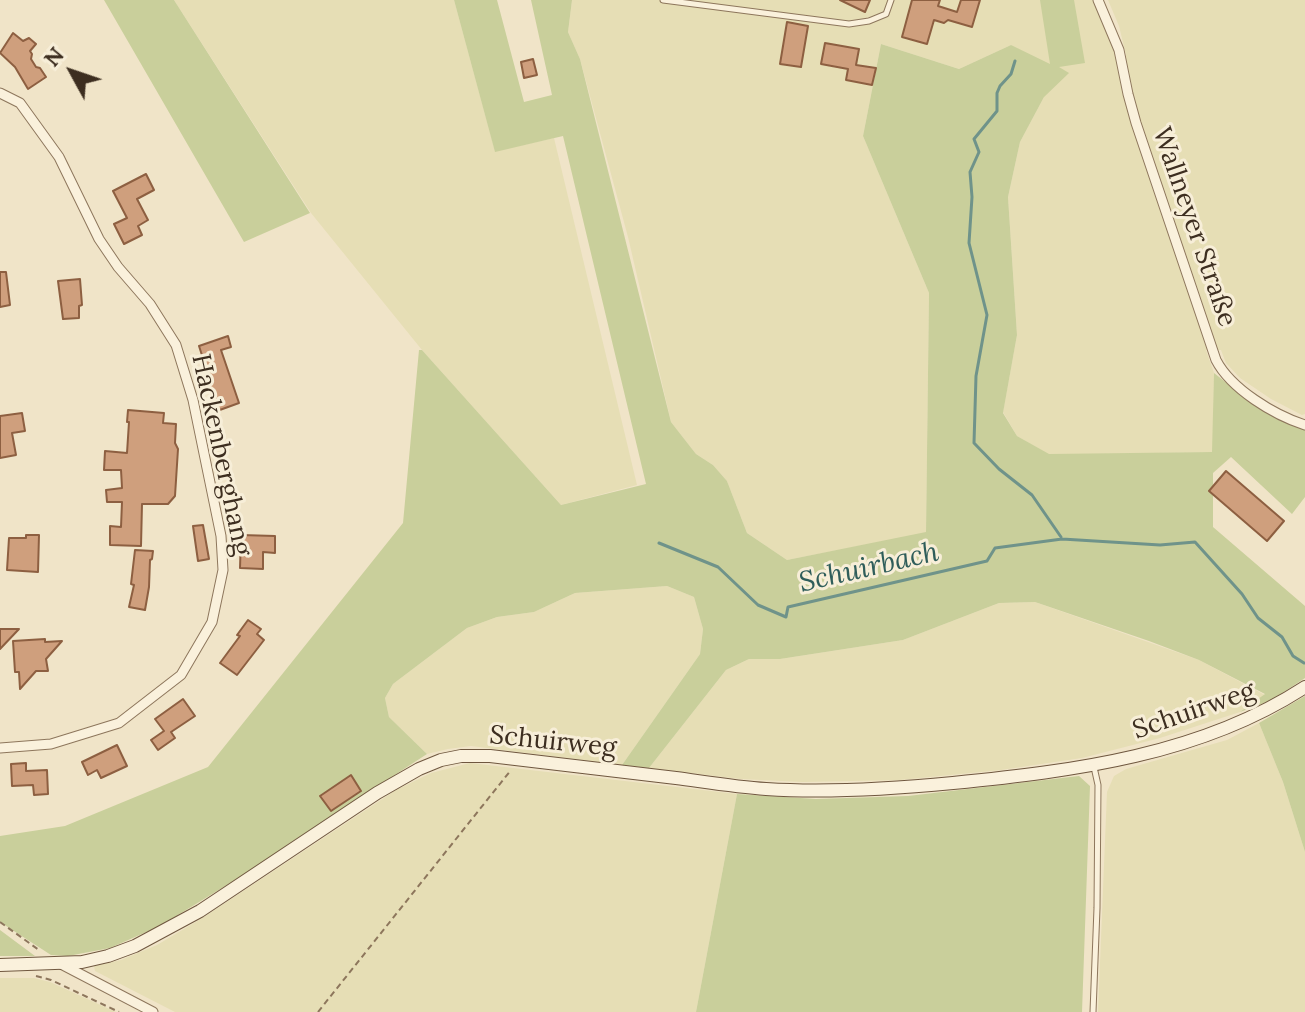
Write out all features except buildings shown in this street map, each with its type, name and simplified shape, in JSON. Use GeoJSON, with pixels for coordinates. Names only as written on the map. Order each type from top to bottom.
{"type":"FeatureCollection","features":[{"type":"Feature","properties":{"kind":"main road","name":"Schuirweg"},"geometry":{"type":"LineString","coordinates":[[0,965],[82,962],[135,946],[239,886],[377,793],[441,760],[490,756],[766,789],[839,791],[911,787],[1093,766],[1149,752],[1227,729],[1259,715],[1305,687]]}},
{"type":"Feature","properties":{"kind":"street","name":"Wallneyer Straße"},"geometry":{"type":"LineString","coordinates":[[1098,0],[1119,50],[1136,123],[1216,360],[1221,370],[1244,391],[1269,408],[1305,425]]}},
{"type":"Feature","properties":{"kind":"street","name":"Hackenberghang"},"geometry":{"type":"LineString","coordinates":[[0,93],[20,103],[59,157],[99,239],[150,304],[176,345],[193,400],[221,536],[223,570],[212,622],[181,675],[119,723],[51,744],[0,748]]}},
{"type":"Feature","properties":{"kind":"street","name":"Schuirweg"},"geometry":{"type":"LineString","coordinates":[[61,964],[153,1012]]}},
{"type":"Feature","properties":{"kind":"lane"},"geometry":{"type":"LineString","coordinates":[[663,0],[849,24],[886,14],[891,0]]}},
{"type":"Feature","properties":{"kind":"lane"},"geometry":{"type":"LineString","coordinates":[[1093,766],[1098,785],[1093,1012]]}},
{"type":"Feature","properties":{"kind":"path"},"geometry":{"type":"LineString","coordinates":[[318,1012],[520,759]]}},
{"type":"Feature","properties":{"kind":"path"},"geometry":{"type":"LineString","coordinates":[[0,922],[40,951]]}},
{"type":"Feature","properties":{"kind":"path"},"geometry":{"type":"LineString","coordinates":[[36,976],[119,1012]]}},
{"type":"Feature","properties":{"kind":"shaded area"},"geometry":{"type":"Polygon","coordinates":[[[174,0],[454,0],[495,151],[554,138],[637,485],[561,505],[422,350],[311,213],[174,0]]]}},
{"type":"Feature","properties":{"kind":"shaded area"},"geometry":{"type":"Polygon","coordinates":[[[572,0],[1093,0],[1112,34],[1117,57],[1126,55],[1108,0],[1305,0],[1305,414],[1271,399],[1240,378],[1226,363],[1221,350],[1206,350],[1214,373],[1213,452],[1049,455],[1017,436],[1003,412],[1017,335],[1008,197],[1020,142],[1044,97],[1011,45],[959,69],[881,44],[863,136],[929,293],[926,533],[787,560],[747,533],[727,481],[713,465],[696,454],[671,422],[628,237],[580,59],[568,32],[572,0]]]}},
{"type":"Feature","properties":{"kind":"shaded area"},"geometry":{"type":"Polygon","coordinates":[[[667,586],[694,597],[703,629],[700,654],[622,765],[471,746],[427,754],[389,717],[385,698],[393,684],[467,628],[497,617],[534,612],[575,593],[667,586]]]}},
{"type":"Feature","properties":{"kind":"shaded area"},"geometry":{"type":"Polygon","coordinates":[[[1035,602],[1199,660],[1265,695],[1240,712],[1160,738],[1082,758],[1001,770],[900,780],[803,782],[740,779],[649,768],[726,670],[749,659],[780,659],[903,640],[999,603],[1035,602]]]}},
{"type":"Feature","properties":{"kind":"shaded area"},"geometry":{"type":"Polygon","coordinates":[[[1259,723],[1283,782],[1305,852],[1305,1012],[1098,1012],[1107,792],[1114,776],[1126,769],[1227,740],[1259,723]]]}},
{"type":"Feature","properties":{"kind":"shaded area"},"geometry":{"type":"Polygon","coordinates":[[[470,763],[737,794],[696,1012],[175,1012],[95,971],[94,966],[121,960],[157,945],[204,917],[396,790],[431,773],[470,763]]]}},
{"type":"Feature","properties":{"kind":"shaded area"},"geometry":{"type":"Polygon","coordinates":[[[0,978],[34,978],[50,982],[116,1012],[0,1012],[0,978]]]}},
{"type":"Feature","properties":{"kind":"green space"},"geometry":{"type":"Polygon","coordinates":[[[104,0],[174,0],[310,213],[244,242],[104,0]]]}},
{"type":"Feature","properties":{"kind":"green space"},"geometry":{"type":"Polygon","coordinates":[[[454,0],[497,0],[524,102],[552,95],[531,0],[572,0],[568,32],[580,59],[671,422],[696,454],[713,465],[727,481],[747,533],[787,560],[926,532],[929,293],[863,136],[881,44],[959,69],[1011,45],[1050,64],[1040,0],[1074,0],[1085,63],[1059,67],[1069,73],[1044,97],[1020,142],[1008,197],[1017,335],[1003,413],[1017,436],[1049,454],[1212,452],[1214,373],[1247,399],[1293,425],[1305,419],[1305,497],[1292,514],[1231,457],[1213,473],[1213,527],[1305,606],[1305,678],[1272,700],[1240,712],[1265,694],[1199,660],[1035,602],[999,603],[903,640],[780,659],[749,659],[726,670],[649,768],[622,765],[700,654],[703,629],[694,597],[667,586],[575,593],[534,612],[497,617],[467,628],[393,684],[385,698],[389,717],[427,754],[287,845],[291,852],[235,880],[160,926],[110,948],[68,956],[51,955],[0,922],[0,836],[65,826],[208,767],[403,523],[419,350],[561,505],[646,484],[563,136],[495,152],[454,0]]]}},
{"type":"Feature","properties":{"kind":"green space"},"geometry":{"type":"Polygon","coordinates":[[[1305,696],[1305,852],[1283,782],[1259,723],[1305,696]]]}},
{"type":"Feature","properties":{"kind":"green space"},"geometry":{"type":"Polygon","coordinates":[[[1079,776],[1090,786],[1082,1012],[696,1012],[737,794],[816,799],[908,796],[1079,776]]]}},
{"type":"Feature","properties":{"kind":"green space"},"geometry":{"type":"Polygon","coordinates":[[[0,930],[35,956],[0,956],[0,930]]]}},
{"type":"Feature","properties":{"kind":"waterway","name":"Schuirbach"},"geometry":{"type":"LineString","coordinates":[[1015,61],[1011,74],[997,93],[997,111],[974,139],[979,152],[970,172],[969,243],[987,315],[976,376],[974,443],[999,469],[1032,495],[1061,537]]}},
{"type":"Feature","properties":{"kind":"waterway","name":"Schuirbach"},"geometry":{"type":"LineString","coordinates":[[659,543],[718,567],[758,605],[786,617],[788,607],[987,561],[995,548],[1062,539],[1160,545],[1195,542],[1242,594],[1258,618],[1282,637],[1293,656],[1304,663]]}}]}
